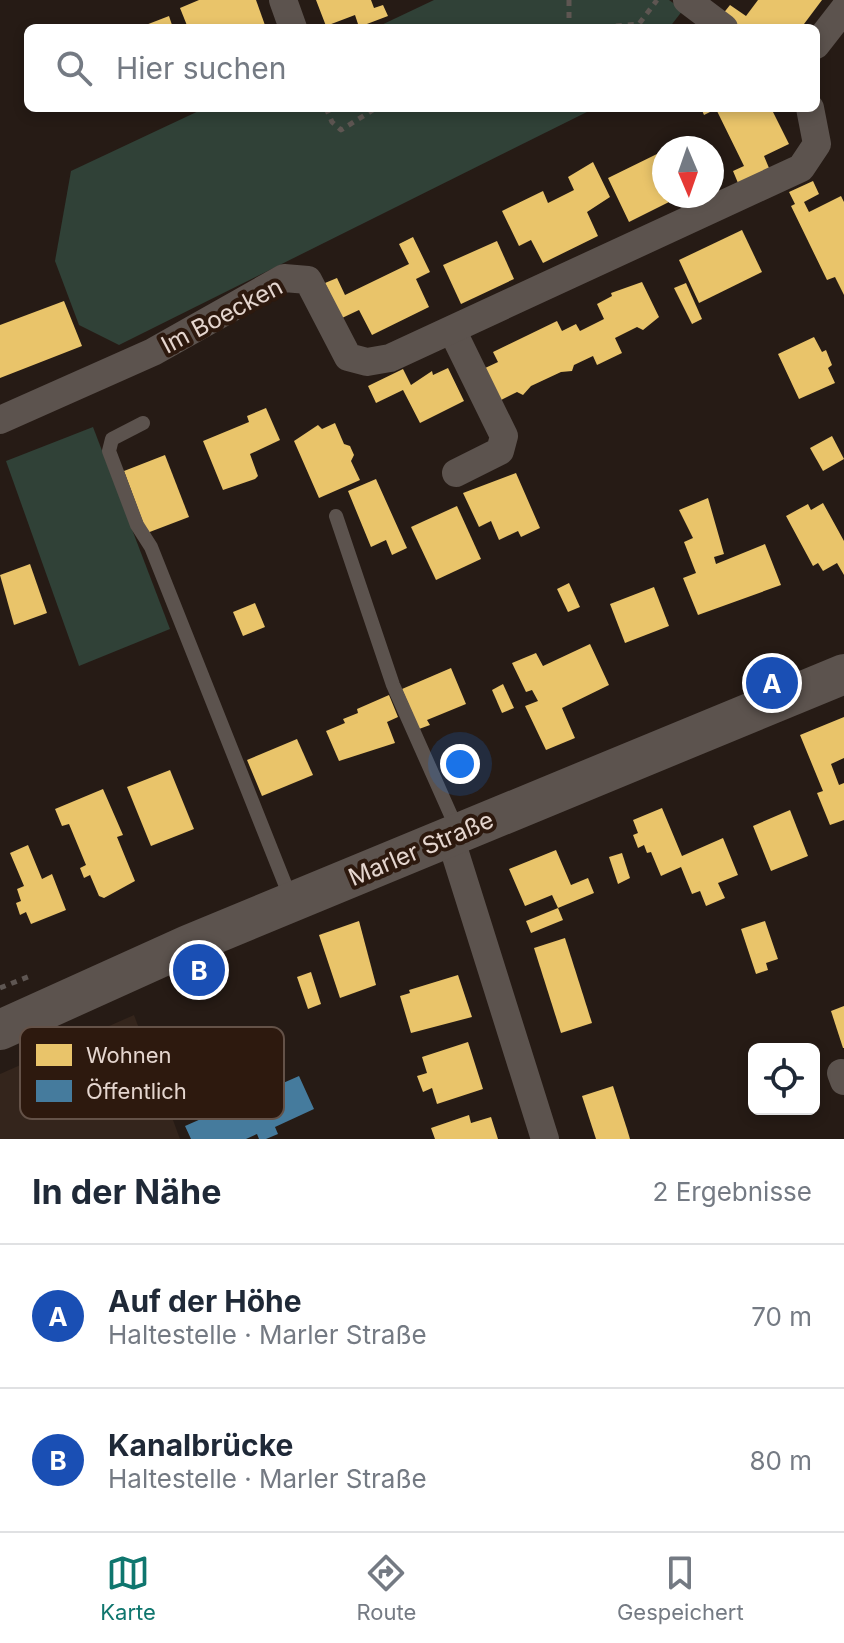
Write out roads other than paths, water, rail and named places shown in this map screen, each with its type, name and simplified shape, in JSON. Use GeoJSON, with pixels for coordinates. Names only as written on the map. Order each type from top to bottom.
{"type":"FeatureCollection","features":[{"type":"Feature","properties":{"kind":"main road","name":"Marler Straße"},"geometry":{"type":"LineString","coordinates":[[0,1030],[454,835],[844,674]]}},
{"type":"Feature","properties":{"kind":"street"},"geometry":{"type":"LineString","coordinates":[[283,0],[292,24]]}},
{"type":"Feature","properties":{"kind":"street"},"geometry":{"type":"LineString","coordinates":[[687,0],[719,24]]}},
{"type":"Feature","properties":{"kind":"street"},"geometry":{"type":"LineString","coordinates":[[820,40],[844,9]]}},
{"type":"Feature","properties":{"kind":"street","name":"Im Boecken"},"geometry":{"type":"LineString","coordinates":[[0,420],[153,352],[284,278],[308,280],[348,357],[367,362],[390,358],[801,168],[817,144],[811,112]]}},
{"type":"Feature","properties":{"kind":"street"},"geometry":{"type":"LineString","coordinates":[[452,330],[504,436],[500,451],[456,473]]}},
{"type":"Feature","properties":{"kind":"street"},"geometry":{"type":"LineString","coordinates":[[454,835],[545,1139]]}},
{"type":"Feature","properties":{"kind":"lane"},"geometry":{"type":"LineString","coordinates":[[143,423],[112,439],[109,451],[137,525],[151,547],[293,903]]}},
{"type":"Feature","properties":{"kind":"lane"},"geometry":{"type":"LineString","coordinates":[[336,516],[393,685],[454,835]]}},
{"type":"Feature","properties":{"kind":"place","name":"Auf der Höhe"},"geometry":{"type":"Point","coordinates":[772,683]}},
{"type":"Feature","properties":{"kind":"place","name":"Kanalbrücke"},"geometry":{"type":"Point","coordinates":[199,970]}}]}
